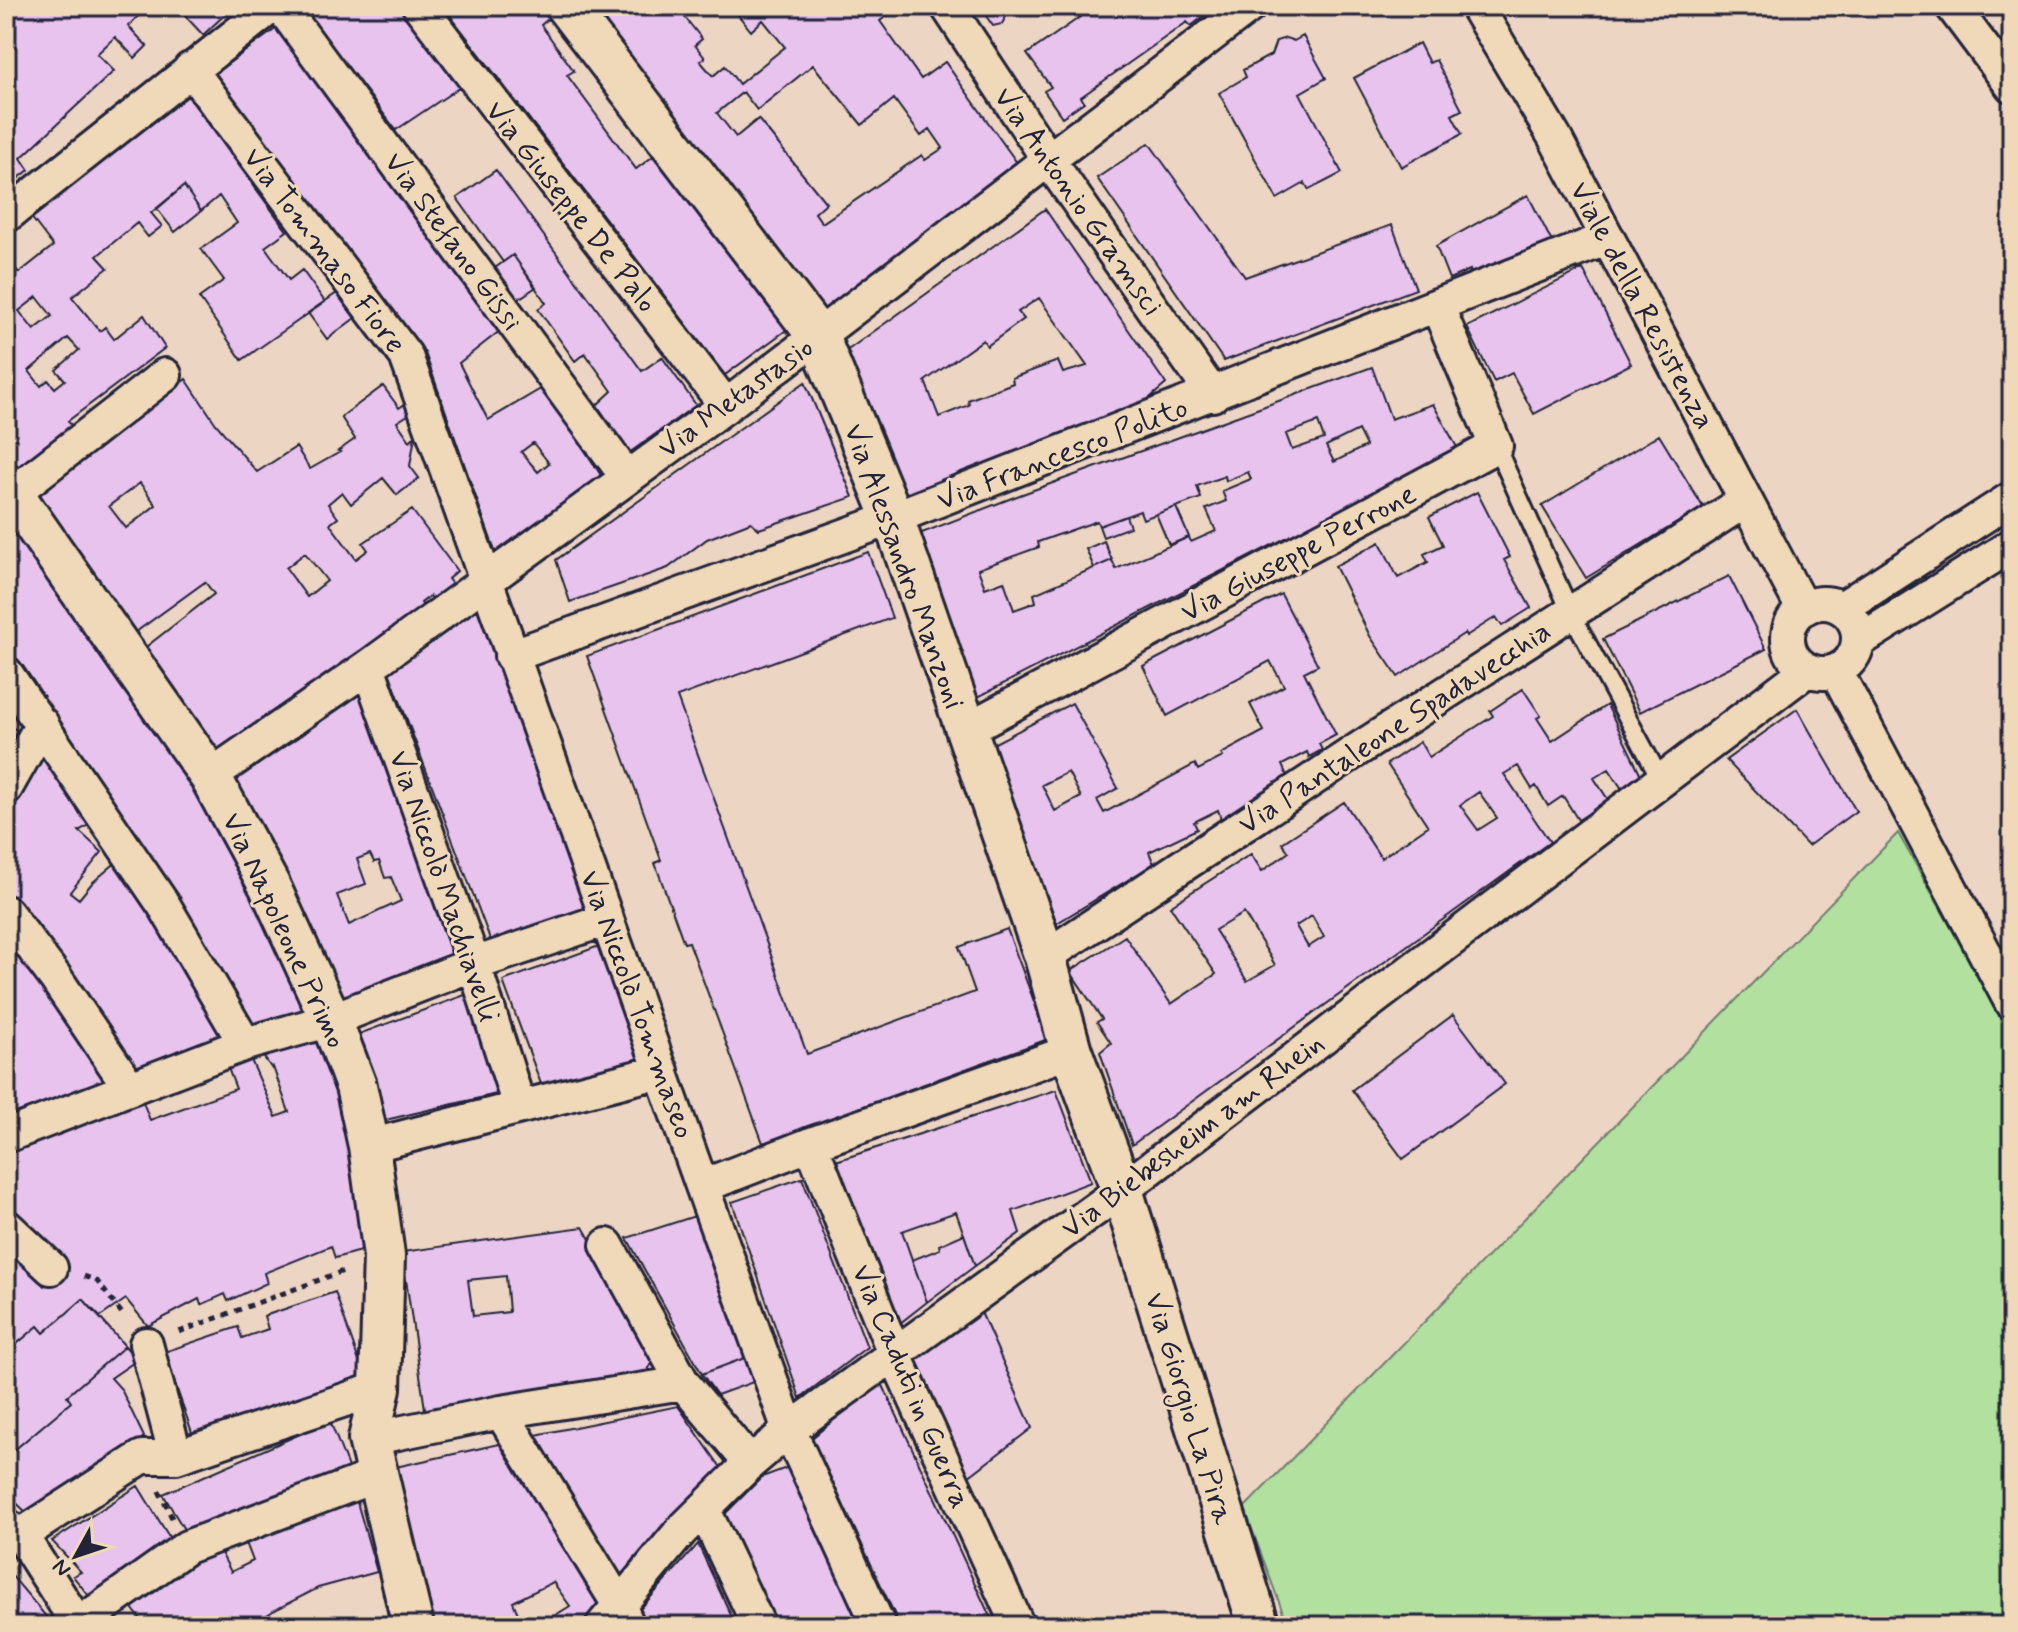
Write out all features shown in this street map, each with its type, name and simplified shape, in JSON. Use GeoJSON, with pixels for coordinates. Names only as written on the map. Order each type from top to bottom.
{"type":"FeatureCollection","features":[{"type":"Feature","properties":{"kind":"street"},"geometry":{"type":"LineString","coordinates":[[6,216],[272,6]]}},
{"type":"Feature","properties":{"kind":"street","name":"Via Stefano Gissi"},"geometry":{"type":"LineString","coordinates":[[281,6],[626,476]]}},
{"type":"Feature","properties":{"kind":"street","name":"Via Giuseppe De Palo"},"geometry":{"type":"LineString","coordinates":[[419,6],[726,406]]}},
{"type":"Feature","properties":{"kind":"street","name":"Via Alessandro Manzoni"},"geometry":{"type":"LineString","coordinates":[[566,6],[818,336],[893,518],[1045,957],[1071,1051],[1122,1190]]}},
{"type":"Feature","properties":{"kind":"street","name":"Via Antonio Gramsci"},"geometry":{"type":"LineString","coordinates":[[947,6],[1048,159],[1213,395]]}},
{"type":"Feature","properties":{"kind":"street","name":"Via Metastasio"},"geometry":{"type":"LineString","coordinates":[[210,776],[368,667],[486,578],[726,406],[1250,6]]}},
{"type":"Feature","properties":{"kind":"street","name":"Viale della Resistenza"},"geometry":{"type":"LineString","coordinates":[[1476,6],[1555,138],[1803,609]]}},
{"type":"Feature","properties":{"kind":"street"},"geometry":{"type":"LineString","coordinates":[[1952,6],[2012,86]]}},
{"type":"Feature","properties":{"kind":"street","name":"Via Tommaso Fiore"},"geometry":{"type":"LineString","coordinates":[[190,69],[406,356],[486,578]]}},
{"type":"Feature","properties":{"kind":"street","name":"Via Francesco Polito"},"geometry":{"type":"LineString","coordinates":[[511,656],[893,518],[1608,238]]}},
{"type":"Feature","properties":{"kind":"street"},"geometry":{"type":"LineString","coordinates":[[1437,305],[1496,446]]}},
{"type":"Feature","properties":{"kind":"street"},"geometry":{"type":"LineString","coordinates":[[10,488],[165,375]]}},
{"type":"Feature","properties":{"kind":"street","name":"Via Giuseppe Perrone"},"geometry":{"type":"LineString","coordinates":[[965,730],[1496,446]]}},
{"type":"Feature","properties":{"kind":"street","name":"Via Napoleone Primo"},"geometry":{"type":"LineString","coordinates":[[10,488],[210,776],[269,885],[331,1020],[356,1086],[369,1146],[384,1256],[380,1388],[374,1457]]}},
{"type":"Feature","properties":{"kind":"street"},"geometry":{"type":"LineString","coordinates":[[1842,608],[2012,498]]}},
{"type":"Feature","properties":{"kind":"street","name":"Via Pantaleone Spadavecchia"},"geometry":{"type":"LineString","coordinates":[[1045,957],[1357,750],[1745,501]]}},
{"type":"Feature","properties":{"kind":"street"},"geometry":{"type":"LineString","coordinates":[[1822,671],[1852,659],[1859,641],[2012,545]]}},
{"type":"Feature","properties":{"kind":"street","name":"Via Niccolò Tommaseo"},"geometry":{"type":"LineString","coordinates":[[486,578],[511,656],[789,1430],[879,1626]]}},
{"type":"Feature","properties":{"kind":"street"},"geometry":{"type":"LineString","coordinates":[[1859,641],[1852,617],[1842,608],[1822,603],[1803,609],[1791,622],[1788,640],[1794,658],[1822,671],[2012,1004]]}},
{"type":"Feature","properties":{"kind":"street","name":"Via Niccolò Machiavelli"},"geometry":{"type":"LineString","coordinates":[[368,667],[474,964],[519,1106]]}},
{"type":"Feature","properties":{"kind":"street","name":"Via Biebesheim am Rhein"},"geometry":{"type":"LineString","coordinates":[[616,1619],[681,1531],[750,1463],[789,1430],[1122,1190],[1661,780],[1822,671]]}},
{"type":"Feature","properties":{"kind":"street"},"geometry":{"type":"LineString","coordinates":[[6,673],[165,907],[245,1044]]}},
{"type":"Feature","properties":{"kind":"street"},"geometry":{"type":"LineString","coordinates":[[6,788],[42,724]]}},
{"type":"Feature","properties":{"kind":"street"},"geometry":{"type":"LineString","coordinates":[[6,912],[55,977],[130,1088]]}},
{"type":"Feature","properties":{"kind":"street"},"geometry":{"type":"LineString","coordinates":[[6,1136],[245,1044],[331,1020],[474,964],[607,919]]}},
{"type":"Feature","properties":{"kind":"street"},"geometry":{"type":"LineString","coordinates":[[703,1186],[1071,1051]]}},
{"type":"Feature","properties":{"kind":"street"},"geometry":{"type":"LineString","coordinates":[[369,1146],[662,1071]]}},
{"type":"Feature","properties":{"kind":"street","name":"Via Caduti in Guerra"},"geometry":{"type":"LineString","coordinates":[[811,1144],[894,1353],[1018,1626]]}},
{"type":"Feature","properties":{"kind":"street","name":"Via Giorgio La Pira"},"geometry":{"type":"LineString","coordinates":[[1122,1190],[1259,1626]]}},
{"type":"Feature","properties":{"kind":"street"},"geometry":{"type":"LineString","coordinates":[[6,1226],[66,1272]]}},
{"type":"Feature","properties":{"kind":"street"},"geometry":{"type":"LineString","coordinates":[[607,1245],[683,1383],[750,1463]]}},
{"type":"Feature","properties":{"kind":"street"},"geometry":{"type":"LineString","coordinates":[[146,1344],[176,1457]]}},
{"type":"Feature","properties":{"kind":"street"},"geometry":{"type":"LineString","coordinates":[[380,1388],[176,1457],[142,1457],[14,1530],[78,1625],[187,1547],[374,1457],[501,1412],[683,1383]]}},
{"type":"Feature","properties":{"kind":"street"},"geometry":{"type":"LineString","coordinates":[[501,1412],[616,1619]]}},
{"type":"Feature","properties":{"kind":"street"},"geometry":{"type":"LineString","coordinates":[[374,1457],[413,1626]]}},
{"type":"Feature","properties":{"kind":"street"},"geometry":{"type":"LineString","coordinates":[[704,1510],[759,1626]]}},
{"type":"Feature","properties":{"kind":"lane"},"geometry":{"type":"LineString","coordinates":[[1496,446],[1571,613],[1661,780]]}},
{"type":"Feature","properties":{"kind":"path"},"geometry":{"type":"LineString","coordinates":[[66,1272],[97,1281],[146,1344],[384,1256]]}},
{"type":"Feature","properties":{"kind":"path"},"geometry":{"type":"LineString","coordinates":[[142,1457],[187,1547]]}},
{"type":"Feature","properties":{"kind":"green space"},"geometry":{"type":"Polygon","coordinates":[[[1898,833],[2012,1036],[2012,1626],[1288,1626],[1244,1508],[1898,833]]]}},
{"type":"Feature","properties":{"kind":"building"},"geometry":{"type":"Polygon","coordinates":[[[6,6],[149,6],[128,26],[147,46],[135,58],[115,37],[97,54],[114,71],[21,158],[29,170],[6,188],[6,6]]]}},
{"type":"Feature","properties":{"kind":"building"},"geometry":{"type":"Polygon","coordinates":[[[176,6],[234,6],[203,35],[176,6]]]}},
{"type":"Feature","properties":{"kind":"building"},"geometry":{"type":"Polygon","coordinates":[[[403,6],[463,85],[396,130],[303,8],[403,6]]]}},
{"type":"Feature","properties":{"kind":"building"},"geometry":{"type":"Polygon","coordinates":[[[443,6],[546,6],[553,15],[541,25],[574,71],[567,75],[636,169],[659,152],[789,328],[725,375],[443,6]]]}},
{"type":"Feature","properties":{"kind":"building"},"geometry":{"type":"Polygon","coordinates":[[[605,6],[676,6],[702,39],[695,45],[705,58],[700,61],[713,76],[725,66],[739,84],[785,47],[763,20],[751,31],[731,6],[881,6],[888,15],[880,21],[921,79],[945,62],[1020,167],[826,311],[594,15],[605,6]],[[813,65],[757,110],[743,92],[717,113],[736,137],[758,119],[826,203],[815,213],[822,223],[922,155],[925,160],[943,148],[930,129],[921,136],[894,99],[862,125],[813,65]]]}},
{"type":"Feature","properties":{"kind":"building"},"geometry":{"type":"Polygon","coordinates":[[[979,6],[999,6],[1005,18],[1002,24],[993,26],[979,6]]]}},
{"type":"Feature","properties":{"kind":"building"},"geometry":{"type":"Polygon","coordinates":[[[1096,6],[1209,6],[1212,10],[1191,26],[1187,22],[1081,97],[1084,102],[1062,117],[1044,91],[1051,87],[1027,54],[1096,6]]]}},
{"type":"Feature","properties":{"kind":"building"},"geometry":{"type":"Polygon","coordinates":[[[277,28],[501,330],[459,363],[488,420],[544,387],[604,480],[496,554],[425,353],[214,74],[277,28]],[[533,443],[521,452],[538,472],[549,463],[533,443]]]}},
{"type":"Feature","properties":{"kind":"building"},"geometry":{"type":"Polygon","coordinates":[[[1303,36],[1326,78],[1300,93],[1342,173],[1309,190],[1305,183],[1277,199],[1219,93],[1246,77],[1243,70],[1271,55],[1276,41],[1286,38],[1294,41],[1303,36]]]}},
{"type":"Feature","properties":{"kind":"building"},"geometry":{"type":"Polygon","coordinates":[[[1419,43],[1429,63],[1436,60],[1462,110],[1452,115],[1462,134],[1401,167],[1354,78],[1419,43]]]}},
{"type":"Feature","properties":{"kind":"building"},"geometry":{"type":"Polygon","coordinates":[[[188,96],[287,231],[265,247],[289,280],[302,270],[325,302],[242,360],[199,298],[224,280],[201,249],[237,223],[219,196],[201,211],[184,186],[151,213],[162,226],[148,237],[137,223],[97,256],[108,268],[72,297],[100,331],[105,327],[114,339],[144,315],[165,348],[68,421],[74,429],[17,472],[6,457],[6,257],[19,273],[53,246],[31,217],[188,96]],[[37,297],[19,311],[34,330],[52,316],[37,297]],[[68,338],[29,371],[41,386],[48,380],[55,388],[65,380],[56,370],[79,350],[68,338]]]}},
{"type":"Feature","properties":{"kind":"building"},"geometry":{"type":"Polygon","coordinates":[[[1149,143],[1245,277],[1392,225],[1416,289],[1224,361],[1097,178],[1149,143]]]}},
{"type":"Feature","properties":{"kind":"building"},"geometry":{"type":"Polygon","coordinates":[[[496,170],[642,371],[662,357],[696,405],[629,453],[597,405],[612,391],[585,353],[575,361],[538,309],[546,303],[513,255],[503,262],[457,198],[496,170]]]}},
{"type":"Feature","properties":{"kind":"building"},"geometry":{"type":"Polygon","coordinates":[[[184,186],[201,211],[175,232],[157,209],[184,186]]]}},
{"type":"Feature","properties":{"kind":"building"},"geometry":{"type":"Polygon","coordinates":[[[1528,195],[1554,246],[1472,279],[1470,270],[1449,279],[1436,246],[1528,195]]]}},
{"type":"Feature","properties":{"kind":"building"},"geometry":{"type":"Polygon","coordinates":[[[1045,209],[1166,384],[1144,403],[899,497],[845,352],[1045,209]],[[1039,298],[1018,312],[1024,319],[987,346],[983,340],[925,381],[939,417],[969,405],[968,400],[1013,383],[1012,378],[1058,361],[1063,373],[1087,366],[1039,298]]]}},
{"type":"Feature","properties":{"kind":"building"},"geometry":{"type":"Polygon","coordinates":[[[513,255],[536,287],[517,300],[495,268],[513,255]]]}},
{"type":"Feature","properties":{"kind":"building"},"geometry":{"type":"Polygon","coordinates":[[[1583,269],[1631,364],[1534,414],[1512,373],[1494,382],[1467,327],[1583,269]]]}},
{"type":"Feature","properties":{"kind":"building"},"geometry":{"type":"Polygon","coordinates":[[[337,293],[355,318],[327,339],[308,313],[337,293]]]}},
{"type":"Feature","properties":{"kind":"building"},"geometry":{"type":"Polygon","coordinates":[[[1372,367],[1391,419],[1433,404],[1458,449],[974,699],[914,536],[1372,367]],[[1318,422],[1286,434],[1292,450],[1324,439],[1318,422]],[[1358,430],[1326,446],[1334,462],[1366,446],[1358,430]],[[1248,472],[1226,481],[1225,476],[1197,486],[1201,498],[1143,519],[1140,511],[1099,526],[1097,521],[1038,542],[1039,547],[978,569],[985,588],[1004,581],[1014,610],[1036,602],[1034,594],[1112,560],[1116,569],[1189,537],[1191,542],[1216,531],[1206,509],[1226,501],[1222,491],[1251,479],[1248,472]]]}},
{"type":"Feature","properties":{"kind":"building"},"geometry":{"type":"Polygon","coordinates":[[[186,379],[216,424],[257,472],[296,447],[310,469],[340,452],[355,439],[341,417],[383,386],[399,408],[405,404],[411,413],[397,422],[410,441],[415,436],[410,466],[419,478],[397,495],[383,478],[351,504],[342,492],[328,504],[338,518],[330,524],[356,559],[368,550],[363,543],[412,510],[457,571],[448,579],[455,588],[435,603],[430,596],[421,603],[424,607],[217,755],[142,650],[214,594],[205,582],[133,634],[33,490],[186,379]],[[140,483],[109,506],[126,528],[156,505],[140,483]],[[305,553],[286,568],[307,597],[327,581],[305,553]]]}},
{"type":"Feature","properties":{"kind":"building"},"geometry":{"type":"Polygon","coordinates":[[[805,382],[853,497],[759,529],[751,522],[707,539],[668,568],[570,602],[556,560],[805,382]]]}},
{"type":"Feature","properties":{"kind":"building"},"geometry":{"type":"Polygon","coordinates":[[[1659,435],[1703,507],[1586,578],[1542,506],[1659,435]]]}},
{"type":"Feature","properties":{"kind":"building"},"geometry":{"type":"Polygon","coordinates":[[[1477,492],[1510,557],[1504,560],[1531,608],[1502,626],[1496,617],[1466,636],[1465,633],[1398,677],[1370,636],[1335,566],[1380,542],[1398,578],[1428,562],[1424,554],[1443,545],[1429,517],[1477,492]]]}},
{"type":"Feature","properties":{"kind":"building"},"geometry":{"type":"Polygon","coordinates":[[[1176,507],[1189,537],[1169,545],[1156,514],[1176,507]]]}},
{"type":"Feature","properties":{"kind":"building"},"geometry":{"type":"Polygon","coordinates":[[[1126,516],[1130,527],[1103,537],[1099,526],[1126,516]]]}},
{"type":"Feature","properties":{"kind":"building"},"geometry":{"type":"Polygon","coordinates":[[[6,521],[48,574],[187,777],[252,893],[307,1014],[250,1036],[127,831],[6,653],[6,521]]]}},
{"type":"Feature","properties":{"kind":"building"},"geometry":{"type":"Polygon","coordinates":[[[1104,541],[1112,560],[1094,568],[1086,549],[1104,541]]]}},
{"type":"Feature","properties":{"kind":"building"},"geometry":{"type":"Polygon","coordinates":[[[868,552],[892,618],[677,697],[807,1054],[975,992],[959,947],[1007,929],[1048,1039],[763,1143],[689,942],[684,943],[655,863],[661,860],[587,656],[868,552]]]}},
{"type":"Feature","properties":{"kind":"building"},"geometry":{"type":"Polygon","coordinates":[[[1729,576],[1766,649],[1640,712],[1603,639],[1729,576]]]}},
{"type":"Feature","properties":{"kind":"building"},"geometry":{"type":"Polygon","coordinates":[[[1281,594],[1318,665],[1304,672],[1336,735],[1319,744],[1322,750],[1309,757],[1307,752],[1282,765],[1287,776],[1221,819],[1218,810],[1194,822],[1197,829],[1149,852],[1154,864],[1057,923],[989,746],[1072,703],[1118,788],[1097,800],[1104,813],[1195,764],[1198,770],[1264,731],[1250,704],[1284,686],[1270,661],[1167,716],[1143,666],[1281,594]],[[1068,772],[1042,785],[1055,811],[1081,797],[1068,772]]]}},
{"type":"Feature","properties":{"kind":"building"},"geometry":{"type":"Polygon","coordinates":[[[477,608],[587,911],[493,947],[389,672],[477,608]]]}},
{"type":"Feature","properties":{"kind":"building"},"geometry":{"type":"Polygon","coordinates":[[[1523,689],[1541,716],[1537,718],[1552,741],[1607,705],[1641,775],[1622,789],[1609,769],[1594,778],[1609,801],[1578,820],[1563,796],[1548,806],[1536,786],[1532,789],[1518,766],[1504,774],[1550,842],[1132,1145],[1100,1052],[1111,1043],[1097,1022],[1102,1019],[1070,971],[1125,936],[1171,1004],[1216,974],[1170,906],[1251,854],[1262,871],[1289,852],[1282,843],[1344,802],[1381,858],[1428,826],[1387,764],[1420,742],[1429,757],[1493,716],[1490,711],[1523,689]],[[1479,792],[1460,805],[1478,830],[1497,818],[1479,792]],[[1244,913],[1215,930],[1247,981],[1275,965],[1244,913]],[[1312,916],[1296,926],[1308,947],[1324,937],[1312,916]]]}},
{"type":"Feature","properties":{"kind":"building"},"geometry":{"type":"Polygon","coordinates":[[[360,692],[459,959],[345,1002],[272,847],[236,780],[360,692]],[[370,854],[357,859],[366,884],[337,895],[349,925],[401,901],[391,877],[385,878],[379,861],[374,862],[370,854]]]}},
{"type":"Feature","properties":{"kind":"building"},"geometry":{"type":"Polygon","coordinates":[[[1797,709],[1856,811],[1808,846],[1726,760],[1797,709]]]}},
{"type":"Feature","properties":{"kind":"building"},"geometry":{"type":"Polygon","coordinates":[[[6,724],[17,730],[6,755],[6,724]]]}},
{"type":"Feature","properties":{"kind":"building"},"geometry":{"type":"Polygon","coordinates":[[[46,743],[97,820],[79,831],[102,852],[70,892],[79,899],[120,859],[229,1041],[137,1075],[6,895],[6,811],[46,743]]]}},
{"type":"Feature","properties":{"kind":"building"},"geometry":{"type":"Polygon","coordinates":[[[6,926],[115,1082],[6,1123],[6,1061],[17,1057],[11,1038],[6,1036],[6,926]]]}},
{"type":"Feature","properties":{"kind":"building"},"geometry":{"type":"Polygon","coordinates":[[[599,946],[640,1059],[541,1084],[503,981],[599,946]]]}},
{"type":"Feature","properties":{"kind":"building"},"geometry":{"type":"Polygon","coordinates":[[[473,992],[505,1092],[381,1121],[356,1035],[473,992]]]}},
{"type":"Feature","properties":{"kind":"building"},"geometry":{"type":"Polygon","coordinates":[[[1453,1015],[1505,1084],[1403,1159],[1352,1090],[1453,1015]]]}},
{"type":"Feature","properties":{"kind":"building"},"geometry":{"type":"Polygon","coordinates":[[[321,1038],[336,1077],[371,1248],[335,1258],[331,1246],[264,1273],[267,1283],[228,1301],[225,1294],[201,1305],[199,1299],[148,1326],[126,1299],[100,1317],[83,1299],[44,1333],[38,1326],[6,1353],[6,1333],[12,1327],[6,1320],[6,1246],[44,1286],[62,1271],[6,1210],[6,1153],[141,1097],[150,1120],[236,1089],[228,1068],[251,1060],[276,1117],[289,1112],[273,1067],[263,1056],[321,1038]]]}},
{"type":"Feature","properties":{"kind":"building"},"geometry":{"type":"Polygon","coordinates":[[[1056,1090],[1091,1182],[1013,1211],[1020,1233],[975,1266],[956,1212],[902,1231],[927,1302],[895,1327],[833,1162],[1056,1090]]]}},
{"type":"Feature","properties":{"kind":"building"},"geometry":{"type":"Polygon","coordinates":[[[802,1178],[867,1347],[800,1398],[732,1202],[802,1178]]]}},
{"type":"Feature","properties":{"kind":"building"},"geometry":{"type":"Polygon","coordinates":[[[698,1215],[750,1356],[702,1374],[627,1238],[698,1215]]]}},
{"type":"Feature","properties":{"kind":"building"},"geometry":{"type":"Polygon","coordinates":[[[583,1227],[656,1355],[646,1374],[426,1416],[402,1252],[583,1227]],[[506,1276],[468,1280],[473,1316],[509,1312],[506,1276]]]}},
{"type":"Feature","properties":{"kind":"building"},"geometry":{"type":"Polygon","coordinates":[[[964,1234],[975,1266],[927,1302],[912,1260],[940,1249],[939,1245],[964,1234]]]}},
{"type":"Feature","properties":{"kind":"building"},"geometry":{"type":"Polygon","coordinates":[[[335,1292],[365,1379],[194,1438],[164,1352],[238,1327],[242,1338],[268,1329],[264,1316],[335,1292]]]}},
{"type":"Feature","properties":{"kind":"building"},"geometry":{"type":"Polygon","coordinates":[[[83,1299],[125,1346],[67,1396],[71,1402],[6,1457],[6,1353],[38,1326],[44,1333],[83,1299]]]}},
{"type":"Feature","properties":{"kind":"building"},"geometry":{"type":"Polygon","coordinates":[[[980,1310],[1032,1428],[963,1481],[906,1363],[980,1310]]]}},
{"type":"Feature","properties":{"kind":"building"},"geometry":{"type":"Polygon","coordinates":[[[125,1346],[137,1360],[111,1378],[121,1389],[144,1437],[30,1516],[6,1493],[6,1457],[71,1402],[67,1396],[125,1346]]]}},
{"type":"Feature","properties":{"kind":"building"},"geometry":{"type":"Polygon","coordinates":[[[750,1356],[759,1380],[717,1395],[702,1374],[750,1356]]]}},
{"type":"Feature","properties":{"kind":"building"},"geometry":{"type":"Polygon","coordinates":[[[881,1381],[993,1626],[900,1626],[812,1438],[881,1381]]]}},
{"type":"Feature","properties":{"kind":"building"},"geometry":{"type":"Polygon","coordinates":[[[678,1406],[722,1469],[620,1583],[526,1437],[678,1406]]]}},
{"type":"Feature","properties":{"kind":"building"},"geometry":{"type":"Polygon","coordinates":[[[330,1421],[349,1470],[189,1538],[163,1494],[330,1421]]]}},
{"type":"Feature","properties":{"kind":"building"},"geometry":{"type":"Polygon","coordinates":[[[504,1443],[608,1603],[588,1626],[538,1626],[570,1606],[553,1582],[513,1602],[519,1616],[504,1623],[506,1626],[422,1626],[391,1468],[504,1443]]]}},
{"type":"Feature","properties":{"kind":"building"},"geometry":{"type":"Polygon","coordinates":[[[789,1467],[863,1626],[773,1626],[723,1516],[762,1477],[789,1467]]]}},
{"type":"Feature","properties":{"kind":"building"},"geometry":{"type":"Polygon","coordinates":[[[138,1486],[174,1545],[93,1601],[73,1576],[81,1572],[52,1541],[138,1486]]]}},
{"type":"Feature","properties":{"kind":"building"},"geometry":{"type":"Polygon","coordinates":[[[355,1495],[377,1572],[318,1588],[251,1626],[146,1626],[129,1604],[175,1570],[219,1549],[231,1572],[253,1561],[245,1540],[355,1495]]]}},
{"type":"Feature","properties":{"kind":"building"},"geometry":{"type":"Polygon","coordinates":[[[698,1544],[736,1626],[638,1626],[633,1617],[698,1544]]]}},
{"type":"Feature","properties":{"kind":"building"},"geometry":{"type":"Polygon","coordinates":[[[8,1571],[11,1575],[54,1626],[6,1626],[8,1571]]]}}]}
